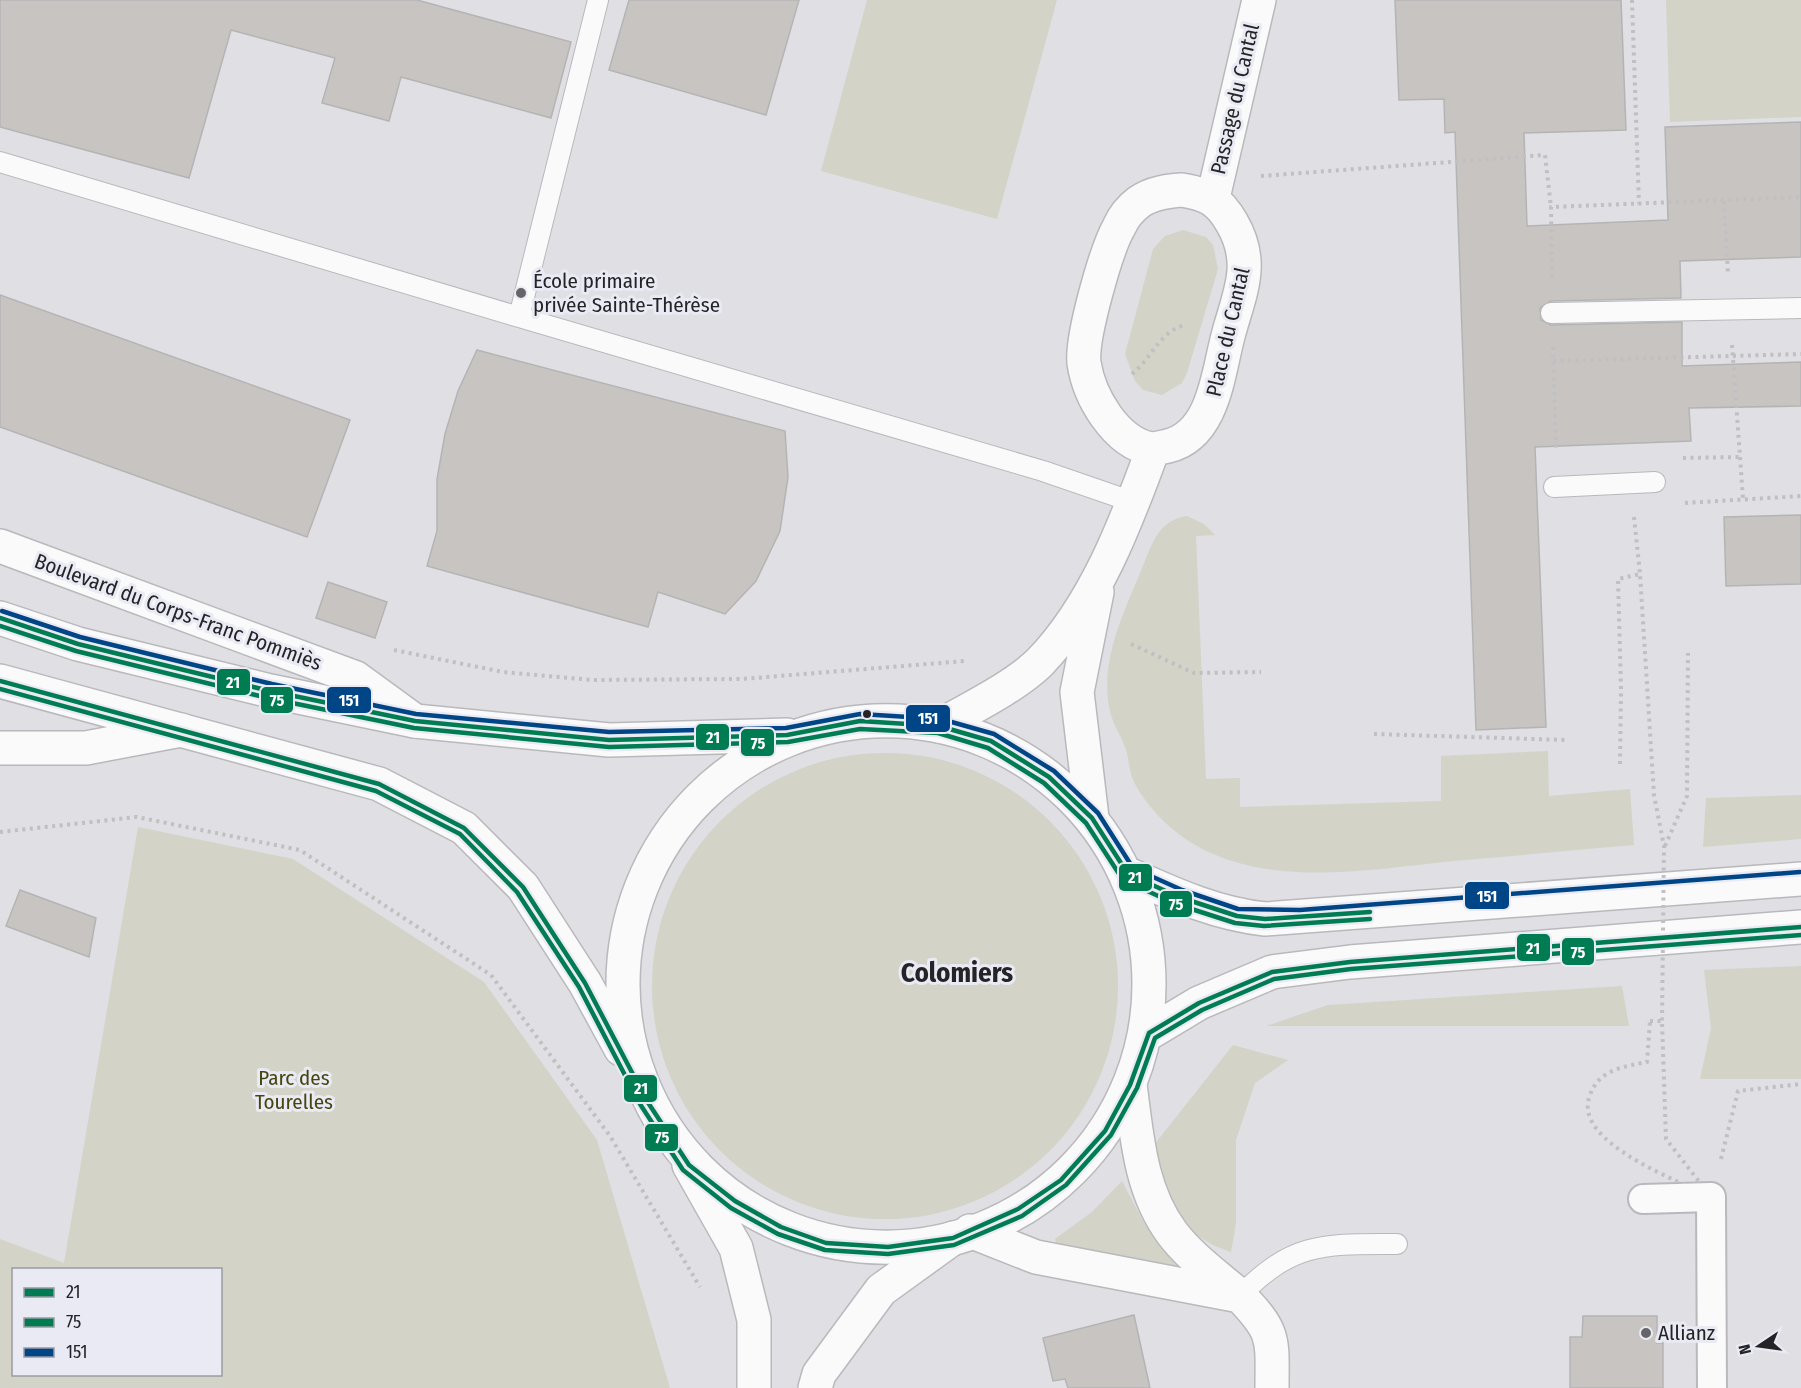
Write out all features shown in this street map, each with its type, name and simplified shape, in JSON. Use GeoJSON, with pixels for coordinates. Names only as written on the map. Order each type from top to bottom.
{"type":"FeatureCollection","features":[{"type":"Feature","properties":{"kind":"main road","name":"Passage du Cantal"},"geometry":{"type":"LineString","coordinates":[[1213,198],[1259,0]]}},
{"type":"Feature","properties":{"kind":"main road"},"geometry":{"type":"LineString","coordinates":[[939,726],[993,695],[1039,663],[1071,621],[1099,577],[1133,502],[1152,449],[1130,440],[1101,408],[1084,362],[1084,348],[1119,227],[1138,203],[1167,191],[1182,190],[1213,198]]}},
{"type":"Feature","properties":{"kind":"main road","name":"Place du Cantal"},"geometry":{"type":"LineString","coordinates":[[1152,449],[1173,445],[1185,439],[1211,404],[1245,274],[1246,259],[1238,232],[1221,204],[1213,198]]}},
{"type":"Feature","properties":{"kind":"main road","name":"Boulevard du Corps-Franc Pommiès"},"geometry":{"type":"LineString","coordinates":[[0,546],[356,678],[415,721]]}},
{"type":"Feature","properties":{"kind":"main road"},"geometry":{"type":"LineString","coordinates":[[1092,818],[1077,692],[1099,577]]}},
{"type":"Feature","properties":{"kind":"main road","name":"Boulevard du Corps-Franc Pommiès"},"geometry":{"type":"LineString","coordinates":[[0,618],[112,652],[270,691],[415,721],[609,740],[787,735]]}},
{"type":"Feature","properties":{"kind":"main road"},"geometry":{"type":"LineString","coordinates":[[0,681],[379,784],[464,828],[523,887],[585,983],[647,1101],[689,1165],[736,1248],[754,1320],[754,1388]]}},
{"type":"Feature","properties":{"kind":"main road"},"geometry":{"type":"LineString","coordinates":[[629,1064],[622,1003],[625,945],[646,871],[668,830],[722,780],[787,735],[860,721],[939,726],[991,741],[1049,777],[1092,818],[1128,874],[1149,944],[1151,986],[1149,1033],[1130,1085],[1105,1131],[1061,1180],[1018,1209],[962,1234],[881,1290],[819,1374],[814,1388]]}},
{"type":"Feature","properties":{"kind":"main road"},"geometry":{"type":"LineString","coordinates":[[0,748],[86,748],[181,730]]}},
{"type":"Feature","properties":{"kind":"main road"},"geometry":{"type":"LineString","coordinates":[[1128,874],[1204,906],[1238,916],[1265,919],[1801,879]]}},
{"type":"Feature","properties":{"kind":"main road"},"geometry":{"type":"LineString","coordinates":[[1149,1033],[1199,1003],[1272,972],[1350,962],[1801,927]]}},
{"type":"Feature","properties":{"kind":"main road"},"geometry":{"type":"LineString","coordinates":[[1130,1085],[1139,1156],[1157,1209],[1173,1235],[1240,1296],[1262,1320],[1272,1338],[1272,1388]]}},
{"type":"Feature","properties":{"kind":"main road"},"geometry":{"type":"LineString","coordinates":[[689,1165],[735,1202],[781,1227],[826,1243],[888,1246],[962,1234],[1036,1257],[1240,1296]]}},
{"type":"Feature","properties":{"kind":"street"},"geometry":{"type":"LineString","coordinates":[[1643,1199],[1712,1192],[1712,1388]]}},
{"type":"Feature","properties":{"kind":"lane"},"geometry":{"type":"LineString","coordinates":[[519,317],[598,0]]}},
{"type":"Feature","properties":{"kind":"lane"},"geometry":{"type":"LineString","coordinates":[[0,162],[1031,468],[1133,502]]}},
{"type":"Feature","properties":{"kind":"lane"},"geometry":{"type":"LineString","coordinates":[[1551,314],[1801,308]]}},
{"type":"Feature","properties":{"kind":"lane"},"geometry":{"type":"LineString","coordinates":[[1554,487],[1655,482]]}},
{"type":"Feature","properties":{"kind":"lane"},"geometry":{"type":"LineString","coordinates":[[1240,1296],[1264,1271],[1299,1252],[1340,1244],[1397,1244]]}},
{"type":"Feature","properties":{"kind":"path"},"geometry":{"type":"LineString","coordinates":[[1632,0],[1639,204]]}},
{"type":"Feature","properties":{"kind":"path"},"geometry":{"type":"LineString","coordinates":[[1224,146],[1243,177],[1545,155],[1551,207]]}},
{"type":"Feature","properties":{"kind":"path"},"geometry":{"type":"LineString","coordinates":[[1724,201],[1729,284]]}},
{"type":"Feature","properties":{"kind":"path"},"geometry":{"type":"LineString","coordinates":[[1094,392],[1126,378],[1176,328],[1190,324],[1227,337]]}},
{"type":"Feature","properties":{"kind":"path"},"geometry":{"type":"LineString","coordinates":[[1732,343],[1743,500]]}},
{"type":"Feature","properties":{"kind":"path"},"geometry":{"type":"LineString","coordinates":[[1553,361],[1801,354]]}},
{"type":"Feature","properties":{"kind":"path"},"geometry":{"type":"LineString","coordinates":[[1677,503],[1801,496]]}},
{"type":"Feature","properties":{"kind":"path"},"geometry":{"type":"LineString","coordinates":[[1620,764],[1621,689],[1618,579],[1640,574],[1654,795],[1664,846],[1662,1021],[1666,1139]]}},
{"type":"Feature","properties":{"kind":"path"},"geometry":{"type":"LineString","coordinates":[[1090,627],[1194,674],[1262,672]]}},
{"type":"Feature","properties":{"kind":"path"},"geometry":{"type":"LineString","coordinates":[[386,648],[502,672],[592,680],[742,679],[976,658]]}},
{"type":"Feature","properties":{"kind":"path"},"geometry":{"type":"LineString","coordinates":[[1664,846],[1687,796],[1688,653]]}},
{"type":"Feature","properties":{"kind":"path"},"geometry":{"type":"LineString","coordinates":[[1374,734],[1566,740]]}},
{"type":"Feature","properties":{"kind":"path"},"geometry":{"type":"LineString","coordinates":[[0,832],[137,817],[300,850],[491,975],[610,1136],[701,1289],[743,1275]]}},
{"type":"Feature","properties":{"kind":"path"},"geometry":{"type":"LineString","coordinates":[[1621,1152],[1598,1132],[1590,1119],[1586,1106],[1592,1087],[1610,1070],[1647,1062],[1650,1021],[1662,1021]]}},
{"type":"Feature","properties":{"kind":"path"},"geometry":{"type":"LineString","coordinates":[[1719,1165],[1738,1091],[1801,1083]]}},
{"type":"Feature","properties":{"kind":"green space"},"geometry":{"type":"Polygon","coordinates":[[[867,0],[1057,0],[997,219],[821,171],[867,0]]]}},
{"type":"Feature","properties":{"kind":"green space"},"geometry":{"type":"Polygon","coordinates":[[[1666,0],[1801,0],[1801,117],[1670,122],[1666,0]]]}},
{"type":"Feature","properties":{"kind":"green space"},"geometry":{"type":"Polygon","coordinates":[[[1183,230],[1206,237],[1213,245],[1218,269],[1187,373],[1182,383],[1162,395],[1143,390],[1135,381],[1125,354],[1153,249],[1165,236],[1183,230]]]}},
{"type":"Feature","properties":{"kind":"green space"},"geometry":{"type":"Polygon","coordinates":[[[1187,516],[1204,524],[1215,535],[1196,536],[1206,779],[1240,778],[1240,807],[1441,801],[1441,756],[1548,751],[1549,796],[1630,789],[1634,845],[1362,871],[1299,872],[1239,863],[1211,853],[1188,841],[1158,815],[1133,780],[1127,753],[1113,722],[1107,693],[1110,657],[1120,622],[1152,544],[1156,536],[1169,523],[1187,516]]]}},
{"type":"Feature","properties":{"kind":"green space"},"geometry":{"type":"Polygon","coordinates":[[[885,753],[930,757],[974,771],[1015,792],[1050,821],[1079,856],[1100,897],[1114,941],[1118,986],[1114,1031],[1100,1075],[1079,1116],[1050,1151],[1015,1180],[974,1201],[930,1215],[885,1219],[840,1215],[796,1201],[755,1180],[720,1151],[691,1116],[670,1075],[656,1031],[652,986],[656,941],[670,897],[691,856],[720,821],[755,792],[796,771],[840,757],[885,753]]]}},
{"type":"Feature","properties":{"kind":"green space"},"geometry":{"type":"Polygon","coordinates":[[[1801,795],[1801,839],[1703,847],[1706,798],[1801,795]]]}},
{"type":"Feature","properties":{"kind":"green space","name":"Parc des Tourelles"},"geometry":{"type":"Polygon","coordinates":[[[138,827],[293,859],[484,982],[597,1140],[670,1388],[0,1388],[0,1239],[64,1263],[138,827]]]}},
{"type":"Feature","properties":{"kind":"green space"},"geometry":{"type":"Polygon","coordinates":[[[1801,966],[1801,1079],[1700,1079],[1711,1028],[1704,970],[1801,966]]]}},
{"type":"Feature","properties":{"kind":"green space"},"geometry":{"type":"Polygon","coordinates":[[[1622,986],[1629,1026],[1266,1026],[1328,1005],[1622,986]]]}},
{"type":"Feature","properties":{"kind":"green space"},"geometry":{"type":"Polygon","coordinates":[[[1233,1045],[1288,1060],[1255,1083],[1236,1140],[1236,1223],[1231,1252],[1197,1235],[1176,1212],[1162,1181],[1154,1145],[1233,1045]]]}},
{"type":"Feature","properties":{"kind":"green space"},"geometry":{"type":"Polygon","coordinates":[[[1122,1181],[1144,1223],[1178,1262],[1174,1273],[1057,1246],[1055,1239],[1092,1212],[1122,1181]]]}},
{"type":"Feature","properties":{"kind":"building"},"geometry":{"type":"Polygon","coordinates":[[[0,0],[417,0],[571,42],[551,118],[401,77],[389,121],[322,103],[335,58],[231,30],[189,178],[0,127],[0,0]]]}},
{"type":"Feature","properties":{"kind":"building"},"geometry":{"type":"Polygon","coordinates":[[[629,0],[799,0],[766,115],[609,70],[629,0]]]}},
{"type":"Feature","properties":{"kind":"building"},"geometry":{"type":"Polygon","coordinates":[[[1395,0],[1621,0],[1626,130],[1524,133],[1527,226],[1668,220],[1665,127],[1801,122],[1801,257],[1680,261],[1681,298],[1551,301],[1540,308],[1541,320],[1551,325],[1682,322],[1682,366],[1801,362],[1801,406],[1689,408],[1691,441],[1535,447],[1546,727],[1476,730],[1455,132],[1445,133],[1444,99],[1399,100],[1395,0]]]}},
{"type":"Feature","properties":{"kind":"building"},"geometry":{"type":"Polygon","coordinates":[[[0,295],[350,420],[307,537],[0,427],[0,295]]]}},
{"type":"Feature","properties":{"kind":"building"},"geometry":{"type":"Polygon","coordinates":[[[477,350],[785,431],[788,477],[780,531],[756,581],[725,614],[658,592],[648,627],[427,566],[437,531],[437,479],[445,434],[458,391],[477,350]]]}},
{"type":"Feature","properties":{"kind":"building"},"geometry":{"type":"Polygon","coordinates":[[[1801,515],[1801,584],[1726,586],[1724,517],[1801,515]]]}},
{"type":"Feature","properties":{"kind":"building"},"geometry":{"type":"Polygon","coordinates":[[[328,582],[387,602],[375,638],[316,618],[328,582]]]}},
{"type":"Feature","properties":{"kind":"building"},"geometry":{"type":"Polygon","coordinates":[[[20,890],[96,918],[89,957],[6,926],[20,890]]]}},
{"type":"Feature","properties":{"kind":"building"},"geometry":{"type":"Polygon","coordinates":[[[1134,1315],[1150,1388],[1068,1388],[1065,1379],[1053,1381],[1043,1338],[1134,1315]]]}},
{"type":"Feature","properties":{"kind":"building"},"geometry":{"type":"Polygon","coordinates":[[[1583,1316],[1657,1316],[1657,1343],[1663,1343],[1663,1388],[1570,1388],[1570,1337],[1582,1337],[1583,1316]]]}},
{"type":"Feature","properties":{"kind":"transit line","name":"151"},"geometry":{"type":"LineString","coordinates":[[2,611],[80,637],[272,684],[416,714],[609,732],[786,728],[860,714],[941,719],[994,734],[1054,771],[1098,813],[1133,868],[1182,890],[1238,909],[1300,910],[1800,872]]}},
{"type":"Feature","properties":{"kind":"transit line","name":"21"},"geometry":{"type":"LineString","coordinates":[[0,618],[78,644],[270,691],[415,721],[609,740],[787,735],[860,721],[939,726],[991,741],[1049,777],[1092,818],[1128,874],[1179,897],[1237,916],[1265,919],[1370,912]]}},
{"type":"Feature","properties":{"kind":"transit line","name":"75"},"geometry":{"type":"LineString","coordinates":[[0,626],[76,651],[268,698],[414,728],[609,747],[788,742],[860,729],[938,733],[988,748],[1044,783],[1086,823],[1123,880],[1176,904],[1235,923],[1264,926],[1370,919]]}},
{"type":"Feature","properties":{"kind":"transit line","name":"21"},"geometry":{"type":"LineString","coordinates":[[0,681],[379,784],[464,828],[523,887],[585,983],[647,1101],[689,1165],[735,1201],[781,1227],[826,1243],[888,1247],[953,1238],[1018,1209],[1061,1180],[1105,1131],[1130,1085],[1149,1033],[1199,1003],[1272,972],[1350,962],[1801,927]]}},
{"type":"Feature","properties":{"kind":"transit line","name":"75"},"geometry":{"type":"LineString","coordinates":[[0,689],[376,791],[460,834],[517,892],[579,987],[640,1104],[683,1170],[731,1208],[778,1234],[825,1250],[888,1254],[954,1245],[1022,1216],[1066,1185],[1111,1135],[1137,1088],[1155,1038],[1202,1010],[1274,979],[1351,969],[1801,935]]}},
{"type":"Feature","properties":{"kind":"place","name":"École primaire privée Sainte-Thérèse"},"geometry":{"type":"Point","coordinates":[521,293]}},
{"type":"Feature","properties":{"kind":"place","name":"Allianz"},"geometry":{"type":"Point","coordinates":[1646,1333]}},
{"type":"Feature","properties":{"kind":"district","name":"Colomiers"},"geometry":{"type":"Point","coordinates":[957,973]}}]}
